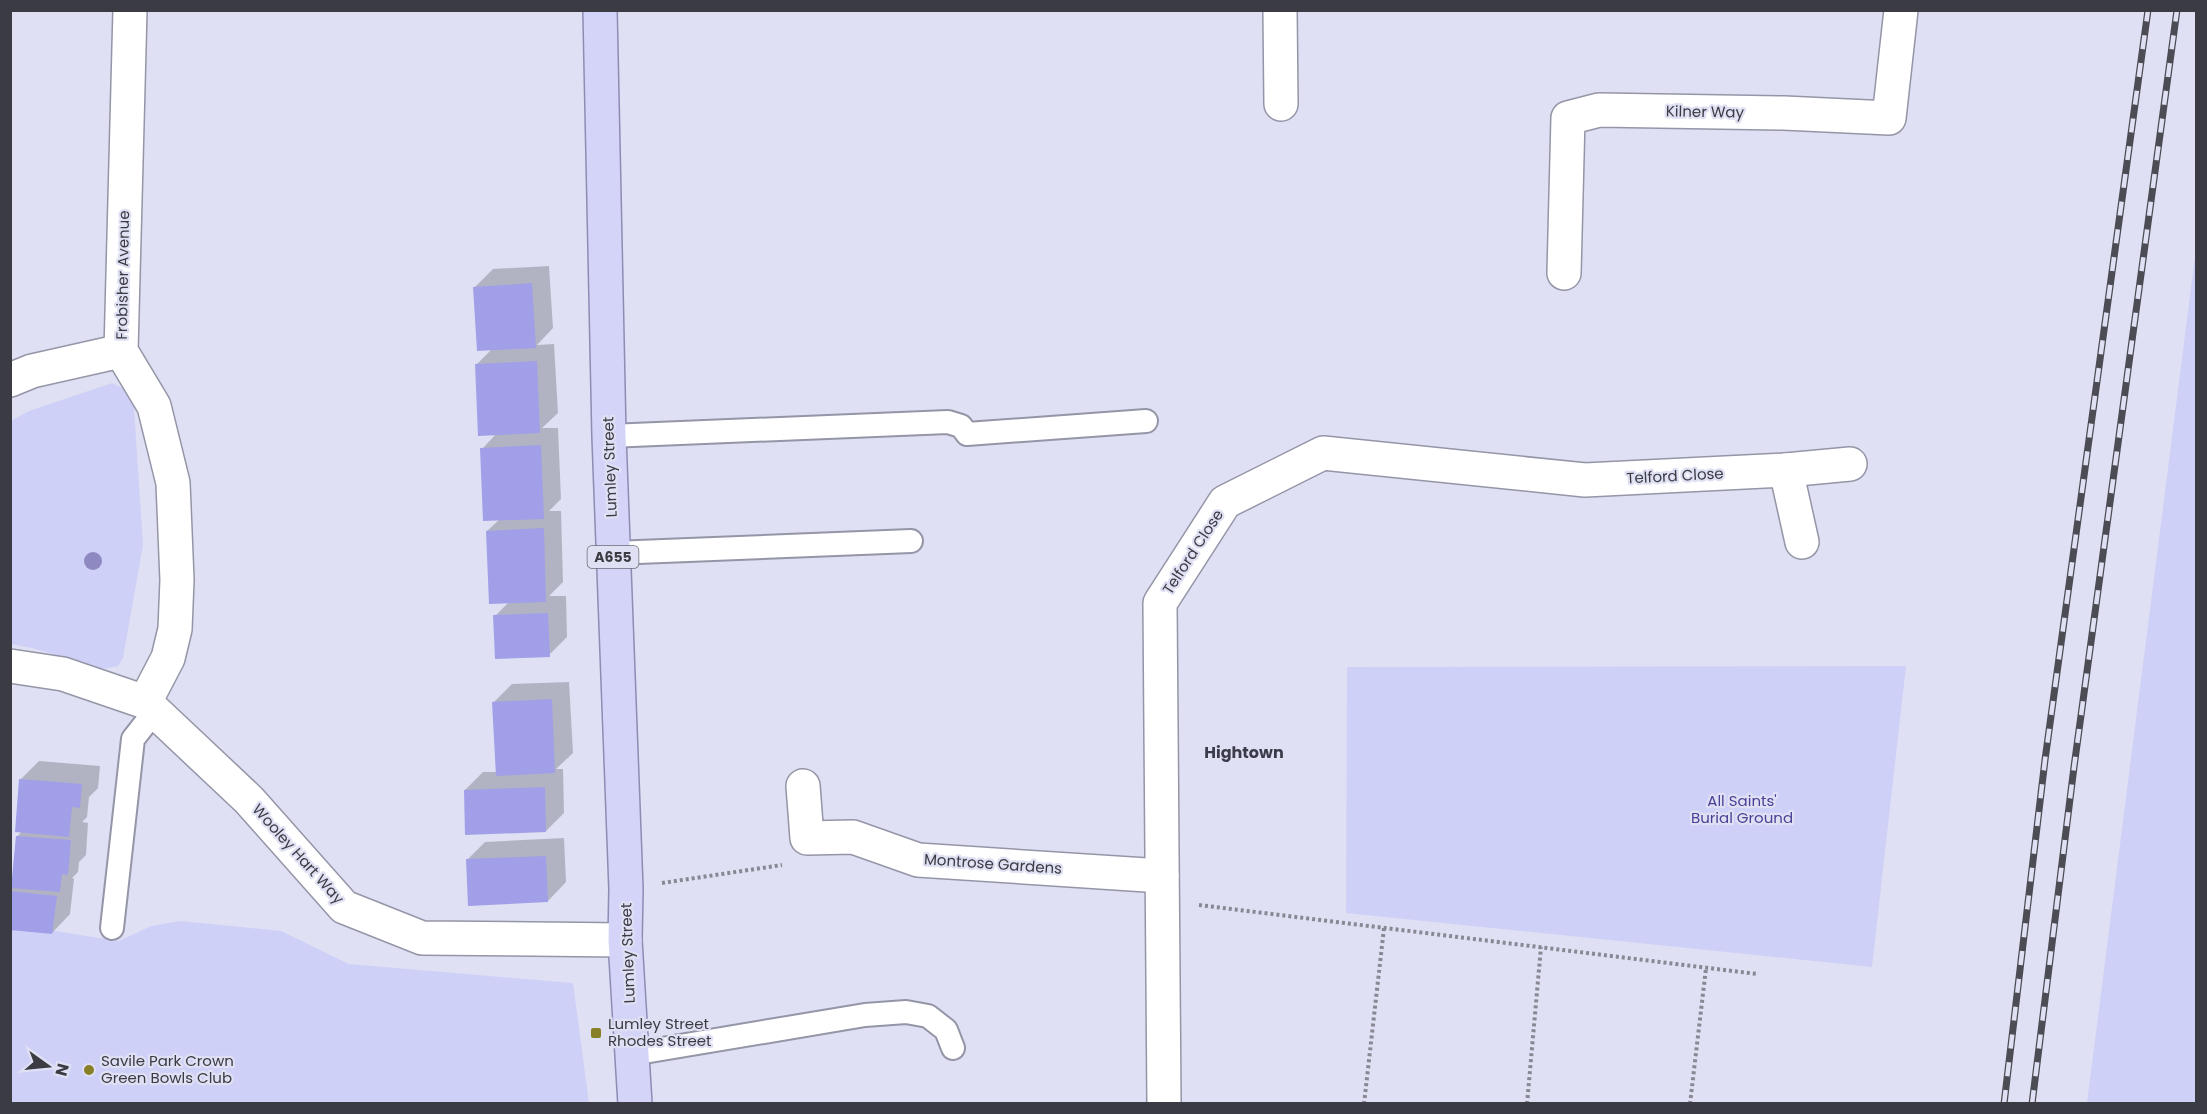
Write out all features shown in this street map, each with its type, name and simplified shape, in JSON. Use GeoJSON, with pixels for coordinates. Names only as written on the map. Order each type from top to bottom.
{"type":"FeatureCollection","features":[{"type":"Feature","properties":{"kind":"main road","name":"Lumley Street"},"geometry":{"type":"LineString","coordinates":[[600,10],[609,436],[626,889],[625,940],[635,1104]]}},
{"type":"Feature","properties":{"kind":"street","name":"Frobisher Avenue"},"geometry":{"type":"LineString","coordinates":[[130,10],[121,351],[154,406],[172,483],[177,580],[175,629],[168,658],[150,706]]}},
{"type":"Feature","properties":{"kind":"street"},"geometry":{"type":"LineString","coordinates":[[1280,10],[1281,104]]}},
{"type":"Feature","properties":{"kind":"street","name":"Kilner Way"},"geometry":{"type":"LineString","coordinates":[[1564,273],[1568,118],[1599,110],[1784,113],[1889,118],[1901,10]]}},
{"type":"Feature","properties":{"kind":"street"},"geometry":{"type":"LineString","coordinates":[[10,380],[32,371],[121,351]]}},
{"type":"Feature","properties":{"kind":"street","name":"Telford Close"},"geometry":{"type":"LineString","coordinates":[[1164,1104],[1160,603],[1225,502],[1323,453],[1585,480],[1786,470],[1850,464]]}},
{"type":"Feature","properties":{"kind":"street"},"geometry":{"type":"LineString","coordinates":[[1786,470],[1802,542]]}},
{"type":"Feature","properties":{"kind":"street","name":"Wooley Hart Way"},"geometry":{"type":"LineString","coordinates":[[10,666],[63,674],[150,706],[249,800],[344,907],[422,938],[625,940]]}},
{"type":"Feature","properties":{"kind":"street","name":"Montrose Gardens"},"geometry":{"type":"LineString","coordinates":[[803,786],[807,838],[853,837],[918,860],[1162,888]]}},
{"type":"Feature","properties":{"kind":"lane"},"geometry":{"type":"LineString","coordinates":[[609,436],[948,422],[962,426],[967,434],[1146,421]]}},
{"type":"Feature","properties":{"kind":"lane"},"geometry":{"type":"LineString","coordinates":[[613,554],[911,541]]}},
{"type":"Feature","properties":{"kind":"lane"},"geometry":{"type":"LineString","coordinates":[[112,928],[133,739],[150,706]]}},
{"type":"Feature","properties":{"kind":"lane"},"geometry":{"type":"LineString","coordinates":[[632,1054],[865,1015],[906,1012],[928,1016],[946,1030],[953,1048]]}},
{"type":"Feature","properties":{"kind":"path"},"geometry":{"type":"LineString","coordinates":[[626,889],[785,864]]}},
{"type":"Feature","properties":{"kind":"path"},"geometry":{"type":"LineString","coordinates":[[1162,888],[1384,928],[1757,974]]}},
{"type":"Feature","properties":{"kind":"path"},"geometry":{"type":"LineString","coordinates":[[1365,1104],[1384,928]]}},
{"type":"Feature","properties":{"kind":"path"},"geometry":{"type":"LineString","coordinates":[[1527,1104],[1541,947]]}},
{"type":"Feature","properties":{"kind":"path"},"geometry":{"type":"LineString","coordinates":[[1690,1104],[1706,968]]}},
{"type":"Feature","properties":{"kind":"green space"},"geometry":{"type":"Polygon","coordinates":[[[2196,249],[2196,1103],[2087,1103],[2196,249]]]}},
{"type":"Feature","properties":{"kind":"green space"},"geometry":{"type":"Polygon","coordinates":[[[112,383],[133,393],[143,545],[123,658],[118,666],[102,669],[11,644],[11,421],[29,411],[112,383]]]}},
{"type":"Feature","properties":{"kind":"green space","name":"All Saints' Burial Ground"},"geometry":{"type":"Polygon","coordinates":[[[1906,666],[1872,967],[1346,913],[1347,667],[1906,666]]]}},
{"type":"Feature","properties":{"kind":"green space"},"geometry":{"type":"Polygon","coordinates":[[[180,921],[281,931],[349,964],[573,983],[589,1103],[11,1103],[10,924],[119,941],[151,926],[180,921]]]}},
{"type":"Feature","properties":{"kind":"building"},"geometry":{"type":"Polygon","coordinates":[[[532,283],[536,348],[477,351],[473,287],[532,283]]]}},
{"type":"Feature","properties":{"kind":"building"},"geometry":{"type":"Polygon","coordinates":[[[537,361],[540,433],[478,436],[475,364],[537,361]]]}},
{"type":"Feature","properties":{"kind":"building"},"geometry":{"type":"Polygon","coordinates":[[[541,445],[544,519],[483,521],[480,448],[541,445]]]}},
{"type":"Feature","properties":{"kind":"building"},"geometry":{"type":"Polygon","coordinates":[[[544,528],[546,602],[489,604],[486,531],[544,528]]]}},
{"type":"Feature","properties":{"kind":"building"},"geometry":{"type":"Polygon","coordinates":[[[548,613],[550,657],[495,659],[493,615],[548,613]]]}},
{"type":"Feature","properties":{"kind":"building"},"geometry":{"type":"Polygon","coordinates":[[[552,699],[555,773],[496,776],[492,702],[552,699]]]}},
{"type":"Feature","properties":{"kind":"building"},"geometry":{"type":"Polygon","coordinates":[[[19,779],[82,784],[80,808],[72,807],[69,837],[15,832],[19,779]]]}},
{"type":"Feature","properties":{"kind":"building"},"geometry":{"type":"Polygon","coordinates":[[[545,787],[546,832],[465,835],[464,790],[545,787]]]}},
{"type":"Feature","properties":{"kind":"building"},"geometry":{"type":"Polygon","coordinates":[[[16,836],[71,840],[68,875],[62,874],[60,892],[11,888],[16,836]]]}},
{"type":"Feature","properties":{"kind":"building"},"geometry":{"type":"Polygon","coordinates":[[[546,856],[548,902],[468,906],[466,859],[546,856]]]}},
{"type":"Feature","properties":{"kind":"building"},"geometry":{"type":"Polygon","coordinates":[[[10,891],[57,896],[52,934],[10,930],[10,891]]]}},
{"type":"Feature","properties":{"kind":"railway"},"geometry":{"type":"LineString","coordinates":[[2004,1104],[2045,760],[2148,10]]}},
{"type":"Feature","properties":{"kind":"railway"},"geometry":{"type":"LineString","coordinates":[[2032,1104],[2074,767],[2177,10]]}},
{"type":"Feature","properties":{"kind":"place","name":"Lumley Street Rhodes Street"},"geometry":{"type":"Point","coordinates":[596,1033]}},
{"type":"Feature","properties":{"kind":"place","name":"Savile Park Crown Green Bowls Club"},"geometry":{"type":"Point","coordinates":[89,1070]}},
{"type":"Feature","properties":{"kind":"district","name":"Hightown"},"geometry":{"type":"Point","coordinates":[1244,752]}}]}
